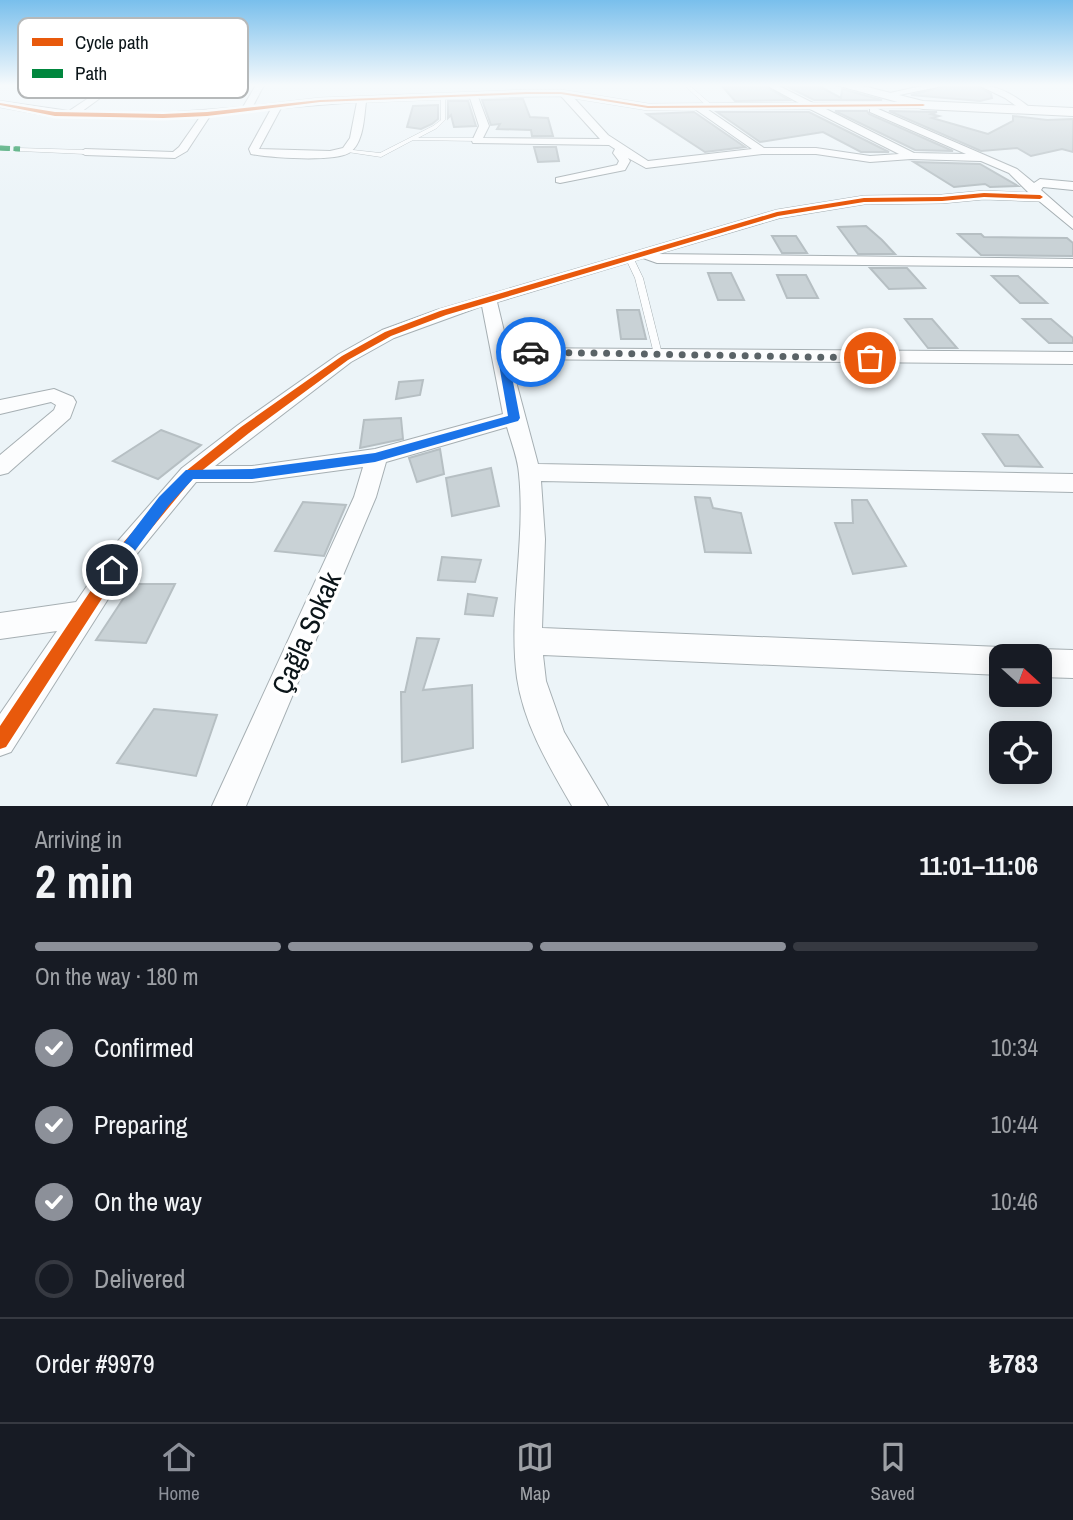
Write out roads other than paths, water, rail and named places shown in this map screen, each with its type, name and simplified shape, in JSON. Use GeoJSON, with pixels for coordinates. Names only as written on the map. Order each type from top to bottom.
{"type":"FeatureCollection","features":[{"type":"Feature","properties":{"kind":"street"},"geometry":{"type":"LineString","coordinates":[[85,152],[175,155],[183,149],[201,123]]}},
{"type":"Feature","properties":{"kind":"street"},"geometry":{"type":"LineString","coordinates":[[269,123],[254,149],[255,152],[330,154],[344,151],[355,138],[358,123]]}},
{"type":"Feature","properties":{"kind":"street"},"geometry":{"type":"LineString","coordinates":[[483,123],[484,126],[476,140],[616,145]]}},
{"type":"Feature","properties":{"kind":"street"},"geometry":{"type":"LineString","coordinates":[[593,123],[640,163],[650,165],[762,151],[816,151],[870,159],[911,156],[982,158]]}},
{"type":"Feature","properties":{"kind":"street"},"geometry":{"type":"LineString","coordinates":[[721,123],[762,151]]}},
{"type":"Feature","properties":{"kind":"street"},"geometry":{"type":"LineString","coordinates":[[842,123],[911,156]]}},
{"type":"Feature","properties":{"kind":"street"},"geometry":{"type":"LineString","coordinates":[[903,123],[1013,171],[1073,225]]}},
{"type":"Feature","properties":{"kind":"street"},"geometry":{"type":"LineString","coordinates":[[560,180],[621,168],[625,163],[616,145]]}},
{"type":"Feature","properties":{"kind":"street"},"geometry":{"type":"LineString","coordinates":[[1037,194],[1040,183],[1073,186]]}},
{"type":"Feature","properties":{"kind":"street"},"geometry":{"type":"LineString","coordinates":[[0,741],[127,548],[190,474],[245,430],[366,345],[424,319],[777,214],[822,205],[1037,194]]}},
{"type":"Feature","properties":{"kind":"street"},"geometry":{"type":"LineString","coordinates":[[643,252],[657,259],[1073,263]]}},
{"type":"Feature","properties":{"kind":"street"},"geometry":{"type":"LineString","coordinates":[[489,301],[514,418],[530,472],[533,540],[528,642],[532,681],[541,717],[551,740],[591,806]]}},
{"type":"Feature","properties":{"kind":"street"},"geometry":{"type":"LineString","coordinates":[[502,353],[1073,358]]}},
{"type":"Feature","properties":{"kind":"street"},"geometry":{"type":"LineString","coordinates":[[0,407],[54,395],[66,402],[62,413],[0,467]]}},
{"type":"Feature","properties":{"kind":"street"},"geometry":{"type":"LineString","coordinates":[[190,474],[273,472],[377,457],[514,418]]}},
{"type":"Feature","properties":{"kind":"street","name":"Çağla Sokak"},"geometry":{"type":"LineString","coordinates":[[229,806],[365,497],[377,457]]}},
{"type":"Feature","properties":{"kind":"street"},"geometry":{"type":"LineString","coordinates":[[530,472],[1073,483]]}},
{"type":"Feature","properties":{"kind":"street"},"geometry":{"type":"LineString","coordinates":[[0,626],[83,614]]}},
{"type":"Feature","properties":{"kind":"street"},"geometry":{"type":"LineString","coordinates":[[528,642],[989,661]]}},
{"type":"Feature","properties":{"kind":"lane"},"geometry":{"type":"LineString","coordinates":[[344,151],[381,155],[440,123]]}},
{"type":"Feature","properties":{"kind":"lane"},"geometry":{"type":"LineString","coordinates":[[412,139],[476,140]]}},
{"type":"Feature","properties":{"kind":"lane"},"geometry":{"type":"LineString","coordinates":[[20,149],[85,152]]}},
{"type":"Feature","properties":{"kind":"lane"},"geometry":{"type":"LineString","coordinates":[[629,257],[639,278],[658,354]]}}]}
